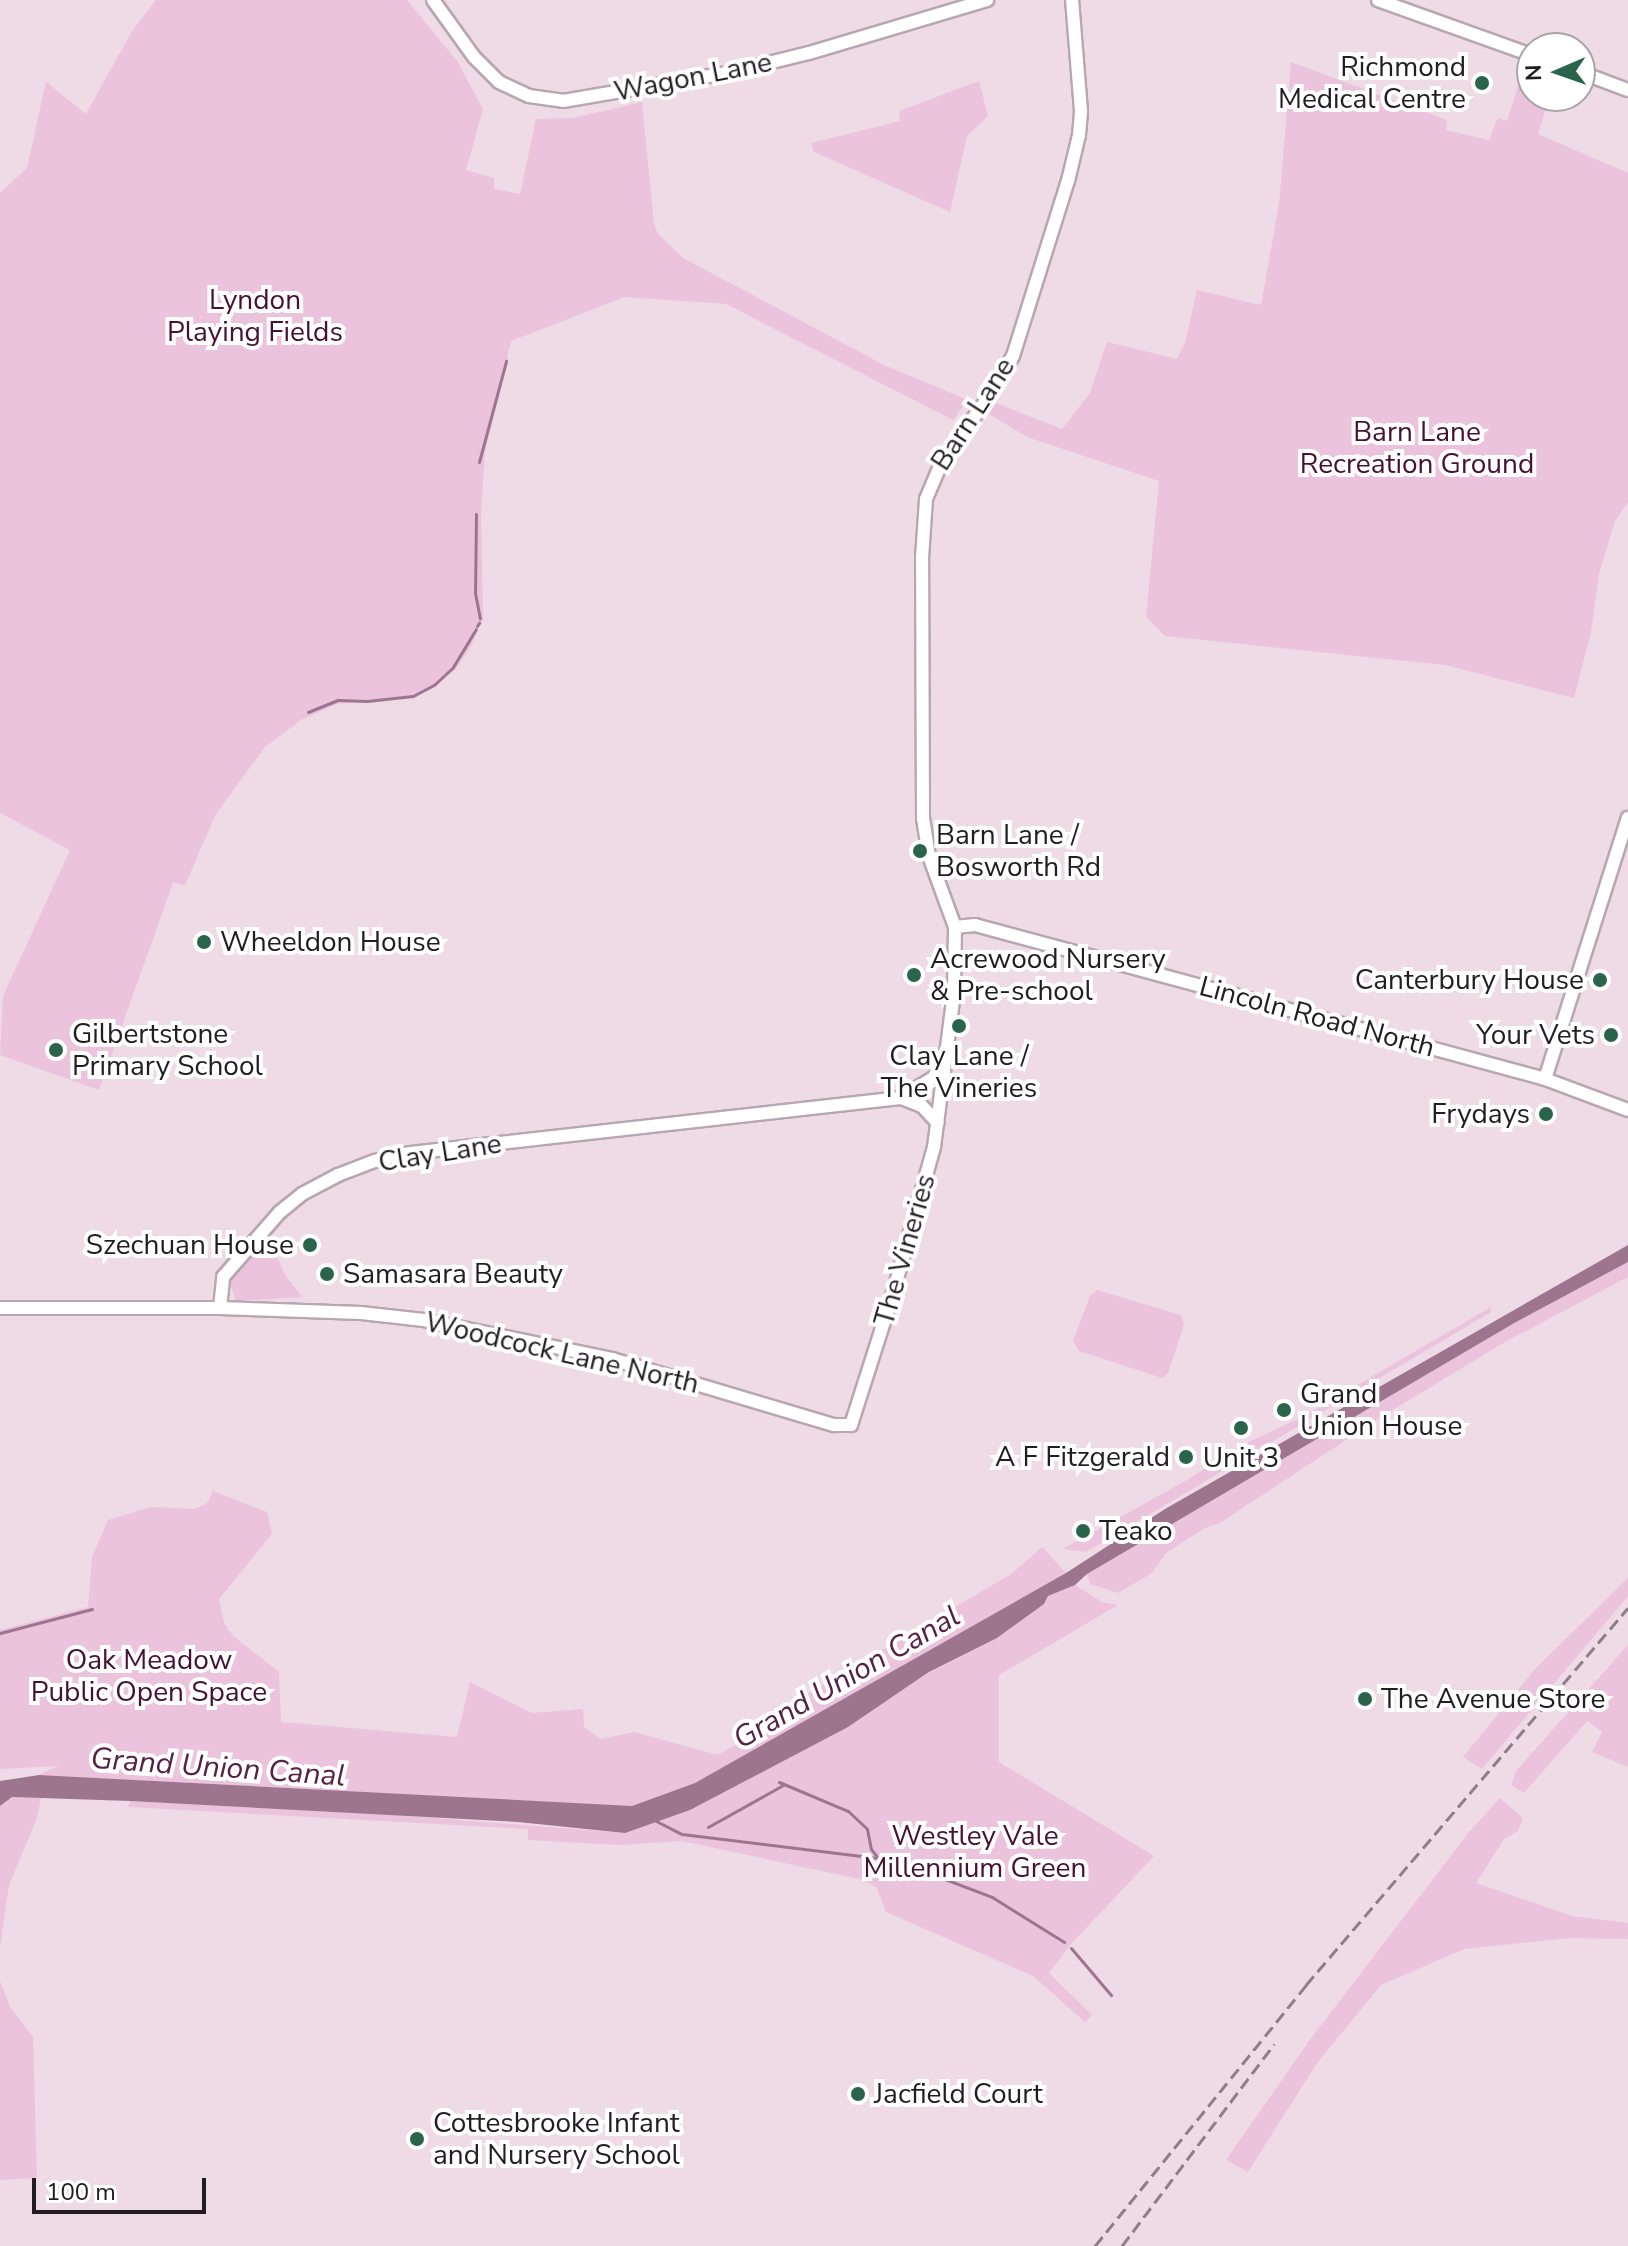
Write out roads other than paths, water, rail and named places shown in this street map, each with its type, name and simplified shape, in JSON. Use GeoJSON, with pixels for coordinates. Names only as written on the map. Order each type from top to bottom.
{"type":"FeatureCollection","features":[{"type":"Feature","properties":{"kind":"street","name":"Wagon Lane"},"geometry":{"type":"LineString","coordinates":[[433,0],[474,57],[499,82],[529,96],[563,101],[732,72],[809,53],[987,0]]}},
{"type":"Feature","properties":{"kind":"street","name":"Barn Lane"},"geometry":{"type":"LineString","coordinates":[[955,927],[929,856],[923,818],[924,509],[932,477],[1013,356],[1068,181],[1079,135],[1081,111],[1072,0]]}},
{"type":"Feature","properties":{"kind":"street"},"geometry":{"type":"LineString","coordinates":[[1378,0],[1516,49]]}},
{"type":"Feature","properties":{"kind":"street"},"geometry":{"type":"LineString","coordinates":[[1596,78],[1628,90]]}},
{"type":"Feature","properties":{"kind":"street"},"geometry":{"type":"LineString","coordinates":[[1545,1079],[1628,818]]}},
{"type":"Feature","properties":{"kind":"street","name":"Lincoln Road North"},"geometry":{"type":"LineString","coordinates":[[955,927],[975,925],[1545,1079],[1628,1110]]}},
{"type":"Feature","properties":{"kind":"street"},"geometry":{"type":"LineString","coordinates":[[944,1071],[954,992],[955,927]]}},
{"type":"Feature","properties":{"kind":"street","name":"Clay Lane"},"geometry":{"type":"LineString","coordinates":[[220,1308],[223,1277],[280,1212],[302,1194],[338,1175],[375,1161],[410,1153],[901,1098],[944,1071]]}},
{"type":"Feature","properties":{"kind":"street","name":"The Vineries"},"geometry":{"type":"LineString","coordinates":[[851,1425],[917,1214],[938,1123],[944,1071]]}},
{"type":"Feature","properties":{"kind":"street"},"geometry":{"type":"LineString","coordinates":[[901,1098],[922,1106],[938,1123]]}},
{"type":"Feature","properties":{"kind":"street"},"geometry":{"type":"LineString","coordinates":[[0,1308],[220,1308]]}},
{"type":"Feature","properties":{"kind":"street","name":"Woodcock Lane North"},"geometry":{"type":"LineString","coordinates":[[220,1308],[361,1313],[491,1332],[612,1359],[834,1425],[851,1425]]}},
{"type":"Feature","properties":{"kind":"waterway"},"geometry":{"type":"LineString","coordinates":[[479,462],[506,361]]}},
{"type":"Feature","properties":{"kind":"waterway"},"geometry":{"type":"LineString","coordinates":[[476,514],[475,593],[480,619]]}},
{"type":"Feature","properties":{"kind":"waterway"},"geometry":{"type":"LineString","coordinates":[[308,712],[338,700],[367,701],[413,696],[434,685],[453,667],[476,629]]}},
{"type":"Feature","properties":{"kind":"waterway"},"geometry":{"type":"LineString","coordinates":[[0,1633],[92,1609]]}},
{"type":"Feature","properties":{"kind":"waterway"},"geometry":{"type":"LineString","coordinates":[[779,1782],[848,1811],[867,1829],[871,1849],[878,1858]]}},
{"type":"Feature","properties":{"kind":"waterway"},"geometry":{"type":"LineString","coordinates":[[708,1827],[783,1785]]}},
{"type":"Feature","properties":{"kind":"waterway"},"geometry":{"type":"LineString","coordinates":[[656,1821],[682,1834],[878,1858],[913,1867],[992,1897],[1064,1942]]}},
{"type":"Feature","properties":{"kind":"waterway"},"geometry":{"type":"LineString","coordinates":[[1071,1948],[1111,1995]]}},
{"type":"Feature","properties":{"kind":"railway"},"geometry":{"type":"LineString","coordinates":[[1095,2246],[1306,1985],[1628,1608]]}},
{"type":"Feature","properties":{"kind":"railway"},"geometry":{"type":"LineString","coordinates":[[1122,2246],[1274,2044]]}},
{"type":"Feature","properties":{"kind":"place","name":"Richmond Medical Centre"},"geometry":{"type":"Point","coordinates":[1482,83]}},
{"type":"Feature","properties":{"kind":"place","name":"Barn Lane / Bosworth Rd"},"geometry":{"type":"Point","coordinates":[920,851]}},
{"type":"Feature","properties":{"kind":"place","name":"Wheeldon House"},"geometry":{"type":"Point","coordinates":[204,942]}},
{"type":"Feature","properties":{"kind":"place","name":"Acrewood Nursery & Pre-school"},"geometry":{"type":"Point","coordinates":[914,975]}},
{"type":"Feature","properties":{"kind":"place","name":"Canterbury House"},"geometry":{"type":"Point","coordinates":[1600,980]}},
{"type":"Feature","properties":{"kind":"place","name":"Clay Lane / The Vineries"},"geometry":{"type":"Point","coordinates":[959,1026]}},
{"type":"Feature","properties":{"kind":"place","name":"Your Vets"},"geometry":{"type":"Point","coordinates":[1611,1035]}},
{"type":"Feature","properties":{"kind":"place","name":"Gilbertstone Primary School"},"geometry":{"type":"Point","coordinates":[56,1050]}},
{"type":"Feature","properties":{"kind":"place","name":"Frydays"},"geometry":{"type":"Point","coordinates":[1546,1114]}},
{"type":"Feature","properties":{"kind":"place","name":"Szechuan House"},"geometry":{"type":"Point","coordinates":[310,1245]}},
{"type":"Feature","properties":{"kind":"place","name":"Samasara Beauty"},"geometry":{"type":"Point","coordinates":[327,1274]}},
{"type":"Feature","properties":{"kind":"place","name":"Grand Union House"},"geometry":{"type":"Point","coordinates":[1284,1410]}},
{"type":"Feature","properties":{"kind":"place","name":"Unit 3"},"geometry":{"type":"Point","coordinates":[1241,1428]}},
{"type":"Feature","properties":{"kind":"place","name":"A F Fitzgerald"},"geometry":{"type":"Point","coordinates":[1186,1457]}},
{"type":"Feature","properties":{"kind":"place","name":"Teako"},"geometry":{"type":"Point","coordinates":[1083,1531]}},
{"type":"Feature","properties":{"kind":"place","name":"The Avenue Store"},"geometry":{"type":"Point","coordinates":[1365,1699]}},
{"type":"Feature","properties":{"kind":"place","name":"Jacfield Court"},"geometry":{"type":"Point","coordinates":[858,2094]}},
{"type":"Feature","properties":{"kind":"place","name":"Cottesbrooke Infant and Nursery School"},"geometry":{"type":"Point","coordinates":[417,2139]}},
{"type":"Feature","properties":{"kind":"park label","name":"Lyndon Playing Fields"},"geometry":{"type":"Point","coordinates":[255,316]}},
{"type":"Feature","properties":{"kind":"park label","name":"Barn Lane Recreation Ground"},"geometry":{"type":"Point","coordinates":[1417,448]}},
{"type":"Feature","properties":{"kind":"park label","name":"Oak Meadow Public Open Space"},"geometry":{"type":"Point","coordinates":[149,1676]}},
{"type":"Feature","properties":{"kind":"park label","name":"Westley Vale Millennium Green"},"geometry":{"type":"Point","coordinates":[975,1852]}},
{"type":"Feature","properties":{"kind":"water label","name":"Grand Union Canal"},"geometry":{"type":"Point","coordinates":[847,1678]}},
{"type":"Feature","properties":{"kind":"water label","name":"Grand Union Canal"},"geometry":{"type":"Point","coordinates":[218,1768]}}]}
